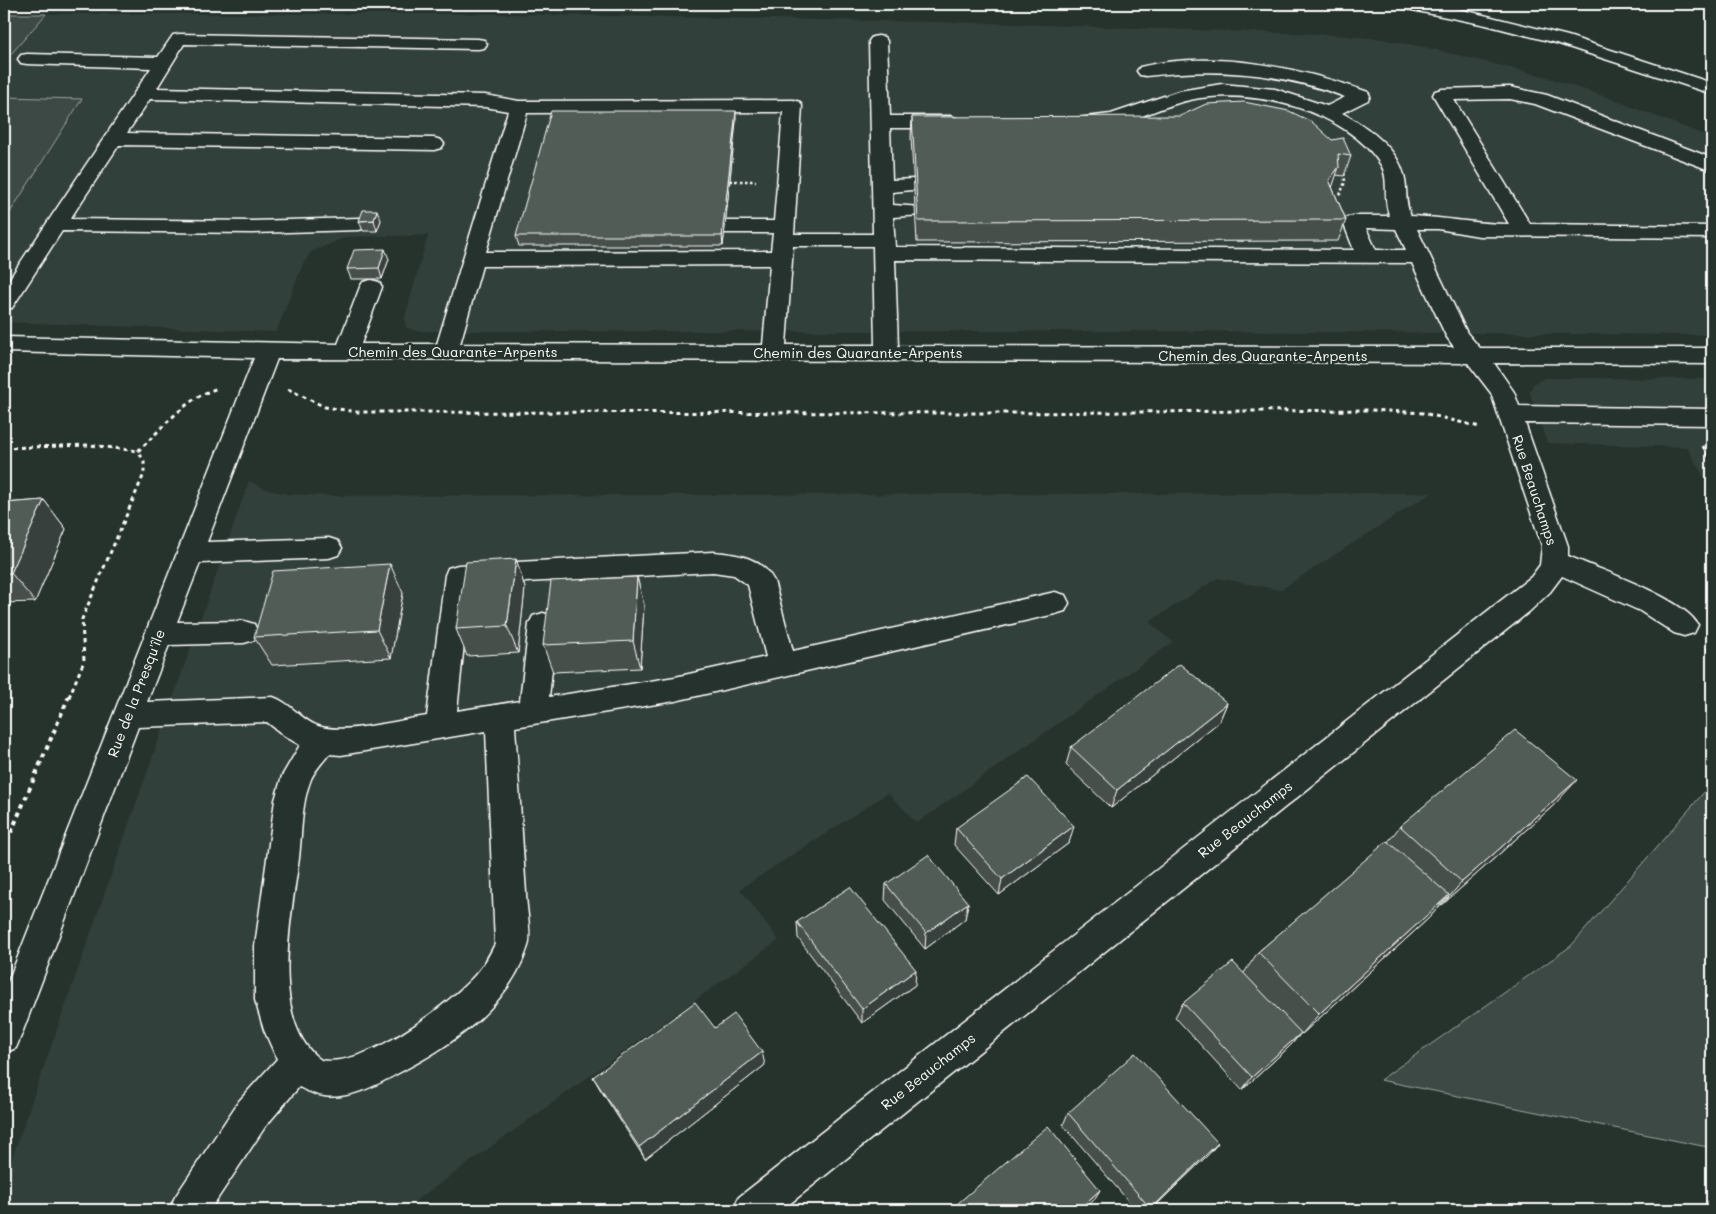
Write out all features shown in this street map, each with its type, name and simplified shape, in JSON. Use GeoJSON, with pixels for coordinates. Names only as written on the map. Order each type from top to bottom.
{"type":"FeatureCollection","features":[{"type":"Feature","properties":{"kind":"main road"},"geometry":{"type":"LineString","coordinates":[[1408,4],[1470,16],[1566,40],[1639,62],[1712,89]]}},
{"type":"Feature","properties":{"kind":"main road"},"geometry":{"type":"LineString","coordinates":[[4,303],[179,39],[478,44]]}},
{"type":"Feature","properties":{"kind":"main road"},"geometry":{"type":"LineString","coordinates":[[878,41],[880,122],[887,173],[883,211],[887,352]]}},
{"type":"Feature","properties":{"kind":"main road"},"geometry":{"type":"LineString","coordinates":[[27,58],[164,62]]}},
{"type":"Feature","properties":{"kind":"main road"},"geometry":{"type":"LineString","coordinates":[[1146,71],[1211,65],[1259,68],[1308,78],[1362,96],[1328,113]]}},
{"type":"Feature","properties":{"kind":"main road"},"geometry":{"type":"LineString","coordinates":[[1172,68],[1194,94]]}},
{"type":"Feature","properties":{"kind":"main road","name":"Rue Beauchamps"},"geometry":{"type":"LineString","coordinates":[[752,1210],[1520,603],[1548,577],[1555,562],[1555,546],[1499,422],[1502,392],[1457,336],[1396,207],[1395,176],[1385,156],[1358,130],[1328,113],[1296,100],[1257,92],[1222,90],[1166,100],[1113,119],[1065,122]]}},
{"type":"Feature","properties":{"kind":"main road"},"geometry":{"type":"LineString","coordinates":[[144,93],[485,101],[519,107],[793,106],[774,352]]}},
{"type":"Feature","properties":{"kind":"main road"},"geometry":{"type":"LineString","coordinates":[[1525,231],[1514,217],[1442,94],[1510,93],[1540,99],[1712,165]]}},
{"type":"Feature","properties":{"kind":"main road"},"geometry":{"type":"LineString","coordinates":[[446,350],[519,107]]}},
{"type":"Feature","properties":{"kind":"main road"},"geometry":{"type":"LineString","coordinates":[[880,122],[969,122]]}},
{"type":"Feature","properties":{"kind":"main road"},"geometry":{"type":"LineString","coordinates":[[112,140],[434,144]]}},
{"type":"Feature","properties":{"kind":"main road"},"geometry":{"type":"LineString","coordinates":[[887,173],[914,185]]}},
{"type":"Feature","properties":{"kind":"main road"},"geometry":{"type":"LineString","coordinates":[[883,211],[915,211]]}},
{"type":"Feature","properties":{"kind":"main road"},"geometry":{"type":"LineString","coordinates":[[1368,257],[1354,222],[1438,223],[1479,230],[1712,232]]}},
{"type":"Feature","properties":{"kind":"main road"},"geometry":{"type":"LineString","coordinates":[[56,225],[252,227],[358,224]]}},
{"type":"Feature","properties":{"kind":"main road"},"geometry":{"type":"LineString","coordinates":[[724,227],[781,242]]}},
{"type":"Feature","properties":{"kind":"main road"},"geometry":{"type":"LineString","coordinates":[[473,259],[781,242],[884,247],[1421,257]]}},
{"type":"Feature","properties":{"kind":"main road"},"geometry":{"type":"LineString","coordinates":[[347,351],[370,288]]}},
{"type":"Feature","properties":{"kind":"main road","name":"Chemin des Quarante-Arpents"},"geometry":{"type":"LineString","coordinates":[[4,344],[268,351],[446,350],[1712,356]]}},
{"type":"Feature","properties":{"kind":"main road","name":"Rue de la Presqu'île"},"geometry":{"type":"LineString","coordinates":[[4,1036],[268,351]]}},
{"type":"Feature","properties":{"kind":"main road"},"geometry":{"type":"LineString","coordinates":[[1499,422],[1712,417]]}},
{"type":"Feature","properties":{"kind":"main road"},"geometry":{"type":"LineString","coordinates":[[191,553],[329,548]]}},
{"type":"Feature","properties":{"kind":"main road"},"geometry":{"type":"LineString","coordinates":[[440,727],[458,575],[713,562],[736,564],[752,570],[760,581],[782,664]]}},
{"type":"Feature","properties":{"kind":"main road"},"geometry":{"type":"LineString","coordinates":[[1555,562],[1650,603],[1684,625]]}},
{"type":"Feature","properties":{"kind":"main road"},"geometry":{"type":"LineString","coordinates":[[128,715],[273,709],[301,733],[322,741],[341,742],[675,689],[1055,604]]}},
{"type":"Feature","properties":{"kind":"main road"},"geometry":{"type":"LineString","coordinates":[[533,712],[543,624]]}},
{"type":"Feature","properties":{"kind":"main road"},"geometry":{"type":"LineString","coordinates":[[159,634],[244,632]]}},
{"type":"Feature","properties":{"kind":"main road"},"geometry":{"type":"LineString","coordinates":[[322,741],[303,765],[290,796],[272,940],[272,1001],[283,1034],[297,1063],[311,1075],[330,1079],[349,1076],[380,1064],[445,1025],[479,994],[499,972],[512,944],[500,717]]}},
{"type":"Feature","properties":{"kind":"main road"},"geometry":{"type":"LineString","coordinates":[[188,1210],[252,1114],[297,1063]]}},
{"type":"Feature","properties":{"kind":"path"},"geometry":{"type":"LineString","coordinates":[[1338,197],[1345,184],[1346,175],[1340,161]]}},
{"type":"Feature","properties":{"kind":"path"},"geometry":{"type":"LineString","coordinates":[[729,189],[730,172]]}},
{"type":"Feature","properties":{"kind":"path"},"geometry":{"type":"LineString","coordinates":[[138,451],[189,404],[206,392]]}},
{"type":"Feature","properties":{"kind":"path"},"geometry":{"type":"LineString","coordinates":[[297,392],[325,407],[358,412],[1021,413],[1371,410],[1423,413],[1499,422]]}},
{"type":"Feature","properties":{"kind":"path"},"geometry":{"type":"LineString","coordinates":[[4,448],[125,447],[138,451],[144,457],[146,465],[144,474],[82,619],[84,660],[4,849]]}},
{"type":"Feature","properties":{"kind":"shaded area"},"geometry":{"type":"Polygon","coordinates":[[[4,14],[46,14],[4,62],[4,14]]]}},
{"type":"Feature","properties":{"kind":"shaded area"},"geometry":{"type":"Polygon","coordinates":[[[46,14],[500,14],[983,23],[1320,34],[1381,39],[1428,48],[1543,76],[1609,98],[1712,138],[1712,335],[1194,331],[415,331],[406,327],[405,317],[428,235],[346,237],[311,252],[303,264],[276,332],[4,322],[4,222],[82,100],[4,97],[4,62],[46,14]]]}},
{"type":"Feature","properties":{"kind":"shaded area"},"geometry":{"type":"Polygon","coordinates":[[[4,97],[82,99],[4,222],[4,97]]]}},
{"type":"Feature","properties":{"kind":"shaded area"},"geometry":{"type":"Polygon","coordinates":[[[1545,378],[1712,379],[1712,491],[1687,447],[1547,443],[1530,393],[1533,384],[1545,378]]]}},
{"type":"Feature","properties":{"kind":"shaded area"},"geometry":{"type":"Polygon","coordinates":[[[249,481],[268,490],[288,494],[323,496],[1431,493],[1280,590],[1218,578],[1149,622],[1173,642],[917,823],[888,793],[740,889],[779,940],[403,1210],[4,1210],[4,1181],[249,481]]]}},
{"type":"Feature","properties":{"kind":"shaded area"},"geometry":{"type":"Polygon","coordinates":[[[1712,783],[1712,1148],[1380,1080],[1571,946],[1712,783]]]}},
{"type":"Feature","properties":{"kind":"building"},"geometry":{"type":"Polygon","coordinates":[[[1244,102],[1289,111],[1312,122],[1332,140],[1343,138],[1351,156],[1338,154],[1339,167],[1329,180],[1346,220],[918,221],[912,117],[1180,116],[1206,104],[1244,102]]]}},
{"type":"Feature","properties":{"kind":"building"},"geometry":{"type":"Polygon","coordinates":[[[551,111],[736,111],[722,236],[516,236],[551,111]]]}},
{"type":"Feature","properties":{"kind":"building"},"geometry":{"type":"Polygon","coordinates":[[[363,210],[377,210],[374,220],[359,221],[363,210]]]}},
{"type":"Feature","properties":{"kind":"building"},"geometry":{"type":"Polygon","coordinates":[[[385,249],[379,268],[347,269],[354,250],[385,249]]]}},
{"type":"Feature","properties":{"kind":"building"},"geometry":{"type":"Polygon","coordinates":[[[44,500],[11,573],[4,574],[4,503],[44,500]]]}},
{"type":"Feature","properties":{"kind":"building"},"geometry":{"type":"Polygon","coordinates":[[[516,559],[507,626],[456,629],[466,562],[516,559]]]}},
{"type":"Feature","properties":{"kind":"building"},"geometry":{"type":"Polygon","coordinates":[[[390,564],[377,630],[254,637],[273,571],[390,564]]]}},
{"type":"Feature","properties":{"kind":"building"},"geometry":{"type":"Polygon","coordinates":[[[637,577],[633,641],[543,645],[551,581],[637,577]]]}},
{"type":"Feature","properties":{"kind":"building"},"geometry":{"type":"Polygon","coordinates":[[[1180,664],[1227,703],[1117,790],[1071,747],[1180,664]]]}},
{"type":"Feature","properties":{"kind":"building"},"geometry":{"type":"Polygon","coordinates":[[[1515,730],[1577,780],[1462,882],[1400,826],[1515,730]]]}},
{"type":"Feature","properties":{"kind":"building"},"geometry":{"type":"Polygon","coordinates":[[[1028,777],[1074,826],[1002,879],[956,828],[1028,777]]]}},
{"type":"Feature","properties":{"kind":"building"},"geometry":{"type":"Polygon","coordinates":[[[1387,841],[1449,895],[1319,1014],[1258,952],[1387,841]]]}},
{"type":"Feature","properties":{"kind":"building"},"geometry":{"type":"Polygon","coordinates":[[[928,855],[968,903],[926,933],[886,884],[928,855]]]}},
{"type":"Feature","properties":{"kind":"building"},"geometry":{"type":"Polygon","coordinates":[[[850,887],[916,970],[862,1009],[797,922],[850,887]]]}},
{"type":"Feature","properties":{"kind":"building"},"geometry":{"type":"Polygon","coordinates":[[[1233,962],[1301,1033],[1252,1077],[1183,1003],[1233,962]]]}},
{"type":"Feature","properties":{"kind":"building"},"geometry":{"type":"Polygon","coordinates":[[[695,1002],[715,1028],[734,1014],[762,1052],[639,1147],[593,1077],[695,1002]]]}},
{"type":"Feature","properties":{"kind":"building"},"geometry":{"type":"Polygon","coordinates":[[[1135,1053],[1218,1143],[1151,1209],[1068,1113],[1135,1053]]]}},
{"type":"Feature","properties":{"kind":"building"},"geometry":{"type":"Polygon","coordinates":[[[1048,1126],[1100,1190],[1078,1210],[950,1210],[1048,1126]]]}}]}
